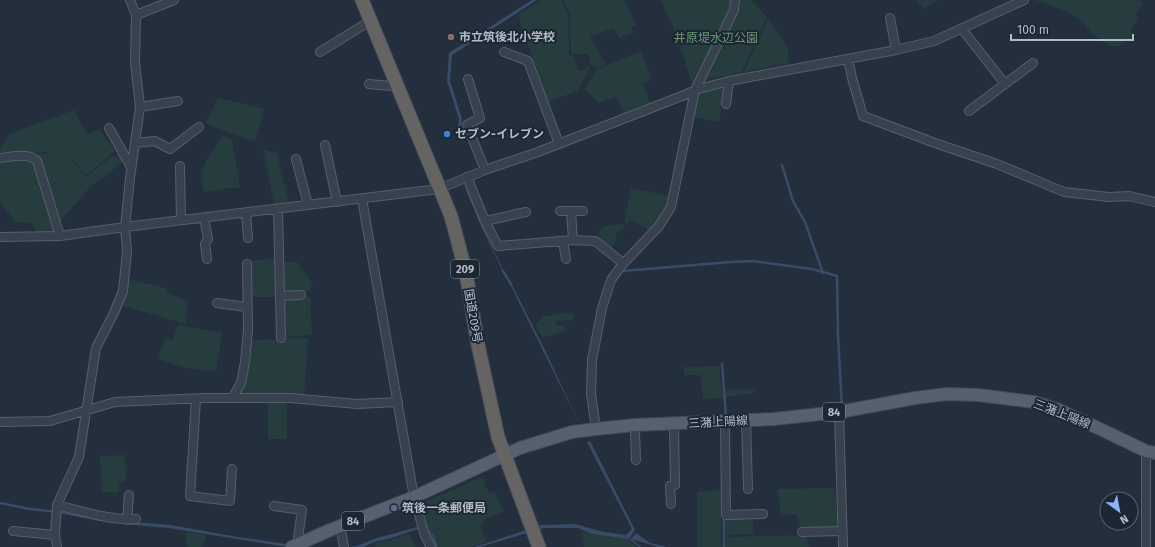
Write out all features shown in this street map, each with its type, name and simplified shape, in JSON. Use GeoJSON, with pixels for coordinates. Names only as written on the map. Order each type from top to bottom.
{"type":"FeatureCollection","features":[{"type":"Feature","properties":{"kind":"highway","name":"国道209号"},"geometry":{"type":"LineString","coordinates":[[362,0],[451,216],[466,273],[478,345],[498,437],[539,547]]}},
{"type":"Feature","properties":{"kind":"main road","name":"三潴上陽線"},"geometry":{"type":"LineString","coordinates":[[295,546],[340,526],[414,497],[532,444],[572,432],[596,429],[635,425],[774,419],[839,412],[915,398],[947,394],[1007,398],[1034,402],[1059,410],[1150,452]]}},
{"type":"Feature","properties":{"kind":"street"},"geometry":{"type":"LineString","coordinates":[[57,547],[55,535],[57,505],[79,456],[96,348],[113,315],[123,291],[127,251],[125,227],[131,167],[140,107],[135,62],[136,15],[130,0]]}},
{"type":"Feature","properties":{"kind":"street"},"geometry":{"type":"LineString","coordinates":[[136,15],[174,0]]}},
{"type":"Feature","properties":{"kind":"street"},"geometry":{"type":"LineString","coordinates":[[596,429],[591,394],[592,360],[604,301],[611,280],[623,263],[659,226],[671,207],[695,90],[734,10],[735,0]]}},
{"type":"Feature","properties":{"kind":"street"},"geometry":{"type":"LineString","coordinates":[[0,237],[60,236],[439,189],[695,90],[729,81],[896,50],[934,41],[962,29],[1010,3],[1024,0]]}},
{"type":"Feature","properties":{"kind":"street"},"geometry":{"type":"LineString","coordinates":[[890,18],[896,50]]}},
{"type":"Feature","properties":{"kind":"street"},"geometry":{"type":"LineString","coordinates":[[320,52],[370,21]]}},
{"type":"Feature","properties":{"kind":"street"},"geometry":{"type":"LineString","coordinates":[[962,29],[1005,84]]}},
{"type":"Feature","properties":{"kind":"street"},"geometry":{"type":"LineString","coordinates":[[504,52],[528,61],[558,144]]}},
{"type":"Feature","properties":{"kind":"street"},"geometry":{"type":"LineString","coordinates":[[848,59],[863,116],[997,164],[1064,192],[1109,197],[1129,196],[1155,202]]}},
{"type":"Feature","properties":{"kind":"street"},"geometry":{"type":"LineString","coordinates":[[969,111],[1033,63]]}},
{"type":"Feature","properties":{"kind":"street"},"geometry":{"type":"LineString","coordinates":[[468,79],[480,118],[467,124],[485,170]]}},
{"type":"Feature","properties":{"kind":"street"},"geometry":{"type":"LineString","coordinates":[[726,104],[729,81]]}},
{"type":"Feature","properties":{"kind":"street"},"geometry":{"type":"LineString","coordinates":[[369,84],[391,86]]}},
{"type":"Feature","properties":{"kind":"street"},"geometry":{"type":"LineString","coordinates":[[140,107],[178,101]]}},
{"type":"Feature","properties":{"kind":"street"},"geometry":{"type":"LineString","coordinates":[[135,143],[155,141],[170,149],[199,127]]}},
{"type":"Feature","properties":{"kind":"street"},"geometry":{"type":"LineString","coordinates":[[109,128],[131,167]]}},
{"type":"Feature","properties":{"kind":"street"},"geometry":{"type":"LineString","coordinates":[[325,145],[337,202]]}},
{"type":"Feature","properties":{"kind":"street"},"geometry":{"type":"LineString","coordinates":[[0,158],[22,156],[33,157],[37,161],[60,236]]}},
{"type":"Feature","properties":{"kind":"street"},"geometry":{"type":"LineString","coordinates":[[296,159],[308,205]]}},
{"type":"Feature","properties":{"kind":"street"},"geometry":{"type":"LineString","coordinates":[[180,166],[181,220]]}},
{"type":"Feature","properties":{"kind":"street"},"geometry":{"type":"LineString","coordinates":[[467,178],[484,221],[498,246],[573,240],[595,241],[623,263]]}},
{"type":"Feature","properties":{"kind":"street"},"geometry":{"type":"LineString","coordinates":[[362,199],[414,497],[425,536],[431,547]]}},
{"type":"Feature","properties":{"kind":"street"},"geometry":{"type":"LineString","coordinates":[[278,209],[281,338]]}},
{"type":"Feature","properties":{"kind":"street"},"geometry":{"type":"LineString","coordinates":[[560,211],[583,211]]}},
{"type":"Feature","properties":{"kind":"street"},"geometry":{"type":"LineString","coordinates":[[571,211],[573,240]]}},
{"type":"Feature","properties":{"kind":"street"},"geometry":{"type":"LineString","coordinates":[[246,212],[248,238]]}},
{"type":"Feature","properties":{"kind":"street"},"geometry":{"type":"LineString","coordinates":[[484,221],[526,212]]}},
{"type":"Feature","properties":{"kind":"street"},"geometry":{"type":"LineString","coordinates":[[204,218],[208,239],[205,244],[207,259]]}},
{"type":"Feature","properties":{"kind":"street"},"geometry":{"type":"LineString","coordinates":[[563,241],[566,259]]}},
{"type":"Feature","properties":{"kind":"street"},"geometry":{"type":"LineString","coordinates":[[232,398],[241,383],[245,362],[248,330],[247,264]]}},
{"type":"Feature","properties":{"kind":"street"},"geometry":{"type":"LineString","coordinates":[[280,296],[301,295]]}},
{"type":"Feature","properties":{"kind":"street"},"geometry":{"type":"LineString","coordinates":[[217,303],[247,307]]}},
{"type":"Feature","properties":{"kind":"street"},"geometry":{"type":"LineString","coordinates":[[0,422],[50,422],[115,402],[232,398],[290,398],[357,404],[398,402]]}},
{"type":"Feature","properties":{"kind":"street"},"geometry":{"type":"LineString","coordinates":[[196,399],[190,496],[230,500],[232,469]]}},
{"type":"Feature","properties":{"kind":"street"},"geometry":{"type":"LineString","coordinates":[[839,412],[843,547]]}},
{"type":"Feature","properties":{"kind":"street"},"geometry":{"type":"LineString","coordinates":[[746,420],[748,489]]}},
{"type":"Feature","properties":{"kind":"street"},"geometry":{"type":"LineString","coordinates":[[725,422],[730,475],[726,515],[763,514]]}},
{"type":"Feature","properties":{"kind":"street"},"geometry":{"type":"LineString","coordinates":[[671,504],[667,486],[675,486],[674,424]]}},
{"type":"Feature","properties":{"kind":"street"},"geometry":{"type":"LineString","coordinates":[[635,432],[636,460]]}},
{"type":"Feature","properties":{"kind":"street"},"geometry":{"type":"LineString","coordinates":[[1146,547],[1150,452]]}},
{"type":"Feature","properties":{"kind":"street"},"geometry":{"type":"LineString","coordinates":[[127,520],[129,495]]}},
{"type":"Feature","properties":{"kind":"street"},"geometry":{"type":"LineString","coordinates":[[57,505],[127,520],[136,519]]}},
{"type":"Feature","properties":{"kind":"street"},"geometry":{"type":"LineString","coordinates":[[274,506],[302,510],[295,546]]}},
{"type":"Feature","properties":{"kind":"street"},"geometry":{"type":"LineString","coordinates":[[340,526],[344,547]]}},
{"type":"Feature","properties":{"kind":"street"},"geometry":{"type":"LineString","coordinates":[[802,532],[842,530]]}},
{"type":"Feature","properties":{"kind":"street"},"geometry":{"type":"LineString","coordinates":[[13,531],[55,535]]}},
{"type":"Feature","properties":{"kind":"green space"},"geometry":{"type":"Polygon","coordinates":[[[541,0],[561,0],[568,14],[569,55],[574,56],[578,70],[583,71],[588,66],[590,69],[577,91],[548,102],[518,15],[541,0]]]}},
{"type":"Feature","properties":{"kind":"green space"},"geometry":{"type":"Polygon","coordinates":[[[563,0],[606,0],[607,2],[610,0],[624,0],[636,25],[631,27],[633,33],[619,38],[613,28],[590,37],[606,64],[599,68],[590,64],[589,54],[571,54],[570,14],[563,0]]]}},
{"type":"Feature","properties":{"kind":"green space","name":"井原堤水辺公園"},"geometry":{"type":"Polygon","coordinates":[[[661,0],[751,0],[767,17],[742,72],[692,83],[676,34],[661,0]]]}},
{"type":"Feature","properties":{"kind":"green space"},"geometry":{"type":"Polygon","coordinates":[[[917,0],[937,0],[924,9],[917,0]]]}},
{"type":"Feature","properties":{"kind":"green space"},"geometry":{"type":"Polygon","coordinates":[[[1034,0],[1140,0],[1143,3],[1135,14],[1138,18],[1131,29],[1131,37],[1117,47],[1104,43],[1078,19],[1068,13],[1054,6],[1034,0]]]}},
{"type":"Feature","properties":{"kind":"green space"},"geometry":{"type":"Polygon","coordinates":[[[768,19],[787,46],[789,63],[744,72],[768,19]]]}},
{"type":"Feature","properties":{"kind":"green space"},"geometry":{"type":"Polygon","coordinates":[[[641,51],[652,79],[643,83],[650,103],[624,114],[617,96],[599,103],[585,89],[596,70],[641,51]]]}},
{"type":"Feature","properties":{"kind":"green space"},"geometry":{"type":"Polygon","coordinates":[[[724,87],[719,122],[692,117],[699,94],[724,87]]]}},
{"type":"Feature","properties":{"kind":"green space"},"geometry":{"type":"Polygon","coordinates":[[[218,98],[264,109],[255,142],[205,123],[218,98]]]}},
{"type":"Feature","properties":{"kind":"green space"},"geometry":{"type":"Polygon","coordinates":[[[74,110],[87,134],[100,130],[115,151],[86,175],[65,151],[86,177],[111,157],[124,153],[129,158],[91,186],[62,219],[58,231],[39,234],[30,223],[15,222],[0,201],[0,160],[61,151],[0,156],[0,148],[9,134],[74,110]]]}},
{"type":"Feature","properties":{"kind":"green space"},"geometry":{"type":"Polygon","coordinates":[[[223,136],[232,140],[240,187],[204,192],[201,176],[205,162],[223,136]]]}},
{"type":"Feature","properties":{"kind":"green space"},"geometry":{"type":"Polygon","coordinates":[[[263,149],[277,153],[289,202],[274,204],[263,149]]]}},
{"type":"Feature","properties":{"kind":"green space"},"geometry":{"type":"Polygon","coordinates":[[[631,188],[669,196],[667,207],[650,230],[630,220],[628,223],[624,224],[631,188]]]}},
{"type":"Feature","properties":{"kind":"green space"},"geometry":{"type":"Polygon","coordinates":[[[625,224],[624,228],[615,234],[617,239],[611,250],[599,238],[600,229],[604,226],[625,224]]]}},
{"type":"Feature","properties":{"kind":"green space"},"geometry":{"type":"Polygon","coordinates":[[[276,258],[276,297],[251,297],[249,261],[276,258]]]}},
{"type":"Feature","properties":{"kind":"green space"},"geometry":{"type":"Polygon","coordinates":[[[282,262],[297,262],[313,284],[309,291],[283,292],[282,262]]]}},
{"type":"Feature","properties":{"kind":"green space"},"geometry":{"type":"Polygon","coordinates":[[[126,279],[166,288],[169,294],[188,301],[186,324],[120,305],[126,279]]]}},
{"type":"Feature","properties":{"kind":"green space"},"geometry":{"type":"Polygon","coordinates":[[[310,296],[312,335],[284,337],[283,298],[310,296]]]}},
{"type":"Feature","properties":{"kind":"green space"},"geometry":{"type":"Polygon","coordinates":[[[565,313],[575,315],[572,320],[556,321],[555,325],[564,325],[565,331],[542,338],[536,324],[543,316],[565,313]]]}},
{"type":"Feature","properties":{"kind":"green space"},"geometry":{"type":"Polygon","coordinates":[[[178,325],[222,333],[216,371],[179,366],[158,359],[165,338],[173,340],[178,325]]]}},
{"type":"Feature","properties":{"kind":"green space"},"geometry":{"type":"Polygon","coordinates":[[[308,338],[304,396],[240,396],[244,382],[249,340],[308,338]]]}},
{"type":"Feature","properties":{"kind":"green space"},"geometry":{"type":"Polygon","coordinates":[[[719,366],[723,398],[703,399],[700,375],[684,375],[684,367],[719,366]]]}},
{"type":"Feature","properties":{"kind":"green space"},"geometry":{"type":"Polygon","coordinates":[[[755,389],[755,393],[726,397],[725,390],[755,389]]]}},
{"type":"Feature","properties":{"kind":"green space"},"geometry":{"type":"Polygon","coordinates":[[[268,402],[287,402],[287,439],[268,439],[268,402]]]}},
{"type":"Feature","properties":{"kind":"green space"},"geometry":{"type":"Polygon","coordinates":[[[125,455],[126,481],[119,483],[119,492],[102,493],[100,456],[125,455]]]}},
{"type":"Feature","properties":{"kind":"green space"},"geometry":{"type":"Polygon","coordinates":[[[482,477],[489,493],[495,492],[504,512],[485,519],[481,527],[487,542],[472,547],[437,547],[432,533],[424,526],[420,504],[482,477]]]}},
{"type":"Feature","properties":{"kind":"green space"},"geometry":{"type":"Polygon","coordinates":[[[835,488],[838,528],[801,530],[797,514],[781,515],[777,489],[835,488]]]}},
{"type":"Feature","properties":{"kind":"green space"},"geometry":{"type":"Polygon","coordinates":[[[721,490],[721,547],[697,547],[697,492],[721,490]]]}},
{"type":"Feature","properties":{"kind":"green space"},"geometry":{"type":"Polygon","coordinates":[[[726,518],[753,518],[754,534],[726,535],[726,518]]]}},
{"type":"Feature","properties":{"kind":"green space"},"geometry":{"type":"Polygon","coordinates":[[[582,531],[591,534],[627,539],[636,547],[584,547],[582,531]]]}},
{"type":"Feature","properties":{"kind":"green space"},"geometry":{"type":"Polygon","coordinates":[[[185,532],[207,535],[202,547],[187,547],[185,532]]]}},
{"type":"Feature","properties":{"kind":"green space"},"geometry":{"type":"Polygon","coordinates":[[[409,533],[416,547],[376,547],[375,543],[388,541],[409,533]]]}},
{"type":"Feature","properties":{"kind":"green space"},"geometry":{"type":"Polygon","coordinates":[[[806,535],[809,547],[726,547],[726,537],[806,535]]]}},
{"type":"Feature","properties":{"kind":"water"},"geometry":{"type":"Polygon","coordinates":[[[532,0],[537,0],[452,55],[450,81],[462,119],[460,134],[457,132],[459,119],[447,81],[449,53],[532,0]]]}},
{"type":"Feature","properties":{"kind":"water"},"geometry":{"type":"Polygon","coordinates":[[[466,188],[505,274],[482,228],[466,188]]]}},
{"type":"Feature","properties":{"kind":"water"},"geometry":{"type":"Polygon","coordinates":[[[510,281],[544,348],[579,423],[509,282],[510,281]]]}},
{"type":"Feature","properties":{"kind":"water"},"geometry":{"type":"Polygon","coordinates":[[[590,441],[635,530],[629,539],[592,534],[578,528],[544,528],[480,547],[475,547],[541,525],[576,524],[604,532],[626,535],[632,529],[587,442],[590,441]]]}},
{"type":"Feature","properties":{"kind":"water"},"geometry":{"type":"Polygon","coordinates":[[[65,511],[133,522],[170,525],[293,545],[287,547],[169,528],[111,523],[64,514],[65,511]]]}},
{"type":"Feature","properties":{"kind":"water"},"geometry":{"type":"Polygon","coordinates":[[[418,527],[426,529],[432,533],[438,547],[435,547],[431,535],[424,529],[418,529],[374,542],[364,547],[349,547],[357,546],[377,538],[418,527]]]}},
{"type":"Feature","properties":{"kind":"water"},"geometry":{"type":"Polygon","coordinates":[[[636,533],[650,543],[667,547],[658,547],[632,539],[641,547],[639,547],[630,540],[636,533]]]}},
{"type":"Feature","properties":{"kind":"waterway"},"geometry":{"type":"LineString","coordinates":[[782,165],[793,201],[805,222],[823,273]]}},
{"type":"Feature","properties":{"kind":"waterway"},"geometry":{"type":"LineString","coordinates":[[622,271],[753,261],[812,269],[837,276],[838,336],[842,407]]}},
{"type":"Feature","properties":{"kind":"waterway"},"geometry":{"type":"LineString","coordinates":[[503,271],[511,284]]}},
{"type":"Feature","properties":{"kind":"waterway"},"geometry":{"type":"LineString","coordinates":[[722,364],[726,416]]}},
{"type":"Feature","properties":{"kind":"waterway"},"geometry":{"type":"LineString","coordinates":[[0,503],[30,509],[67,513]]}},
{"type":"Feature","properties":{"kind":"waterway"},"geometry":{"type":"LineString","coordinates":[[724,519],[724,547]]}},
{"type":"Feature","properties":{"kind":"place","name":"市立筑後北小学校"},"geometry":{"type":"Point","coordinates":[451,37]}},
{"type":"Feature","properties":{"kind":"place","name":"セブン-イレブン"},"geometry":{"type":"Point","coordinates":[447,134]}},
{"type":"Feature","properties":{"kind":"place","name":"筑後一条郵便局"},"geometry":{"type":"Point","coordinates":[394,508]}}]}
